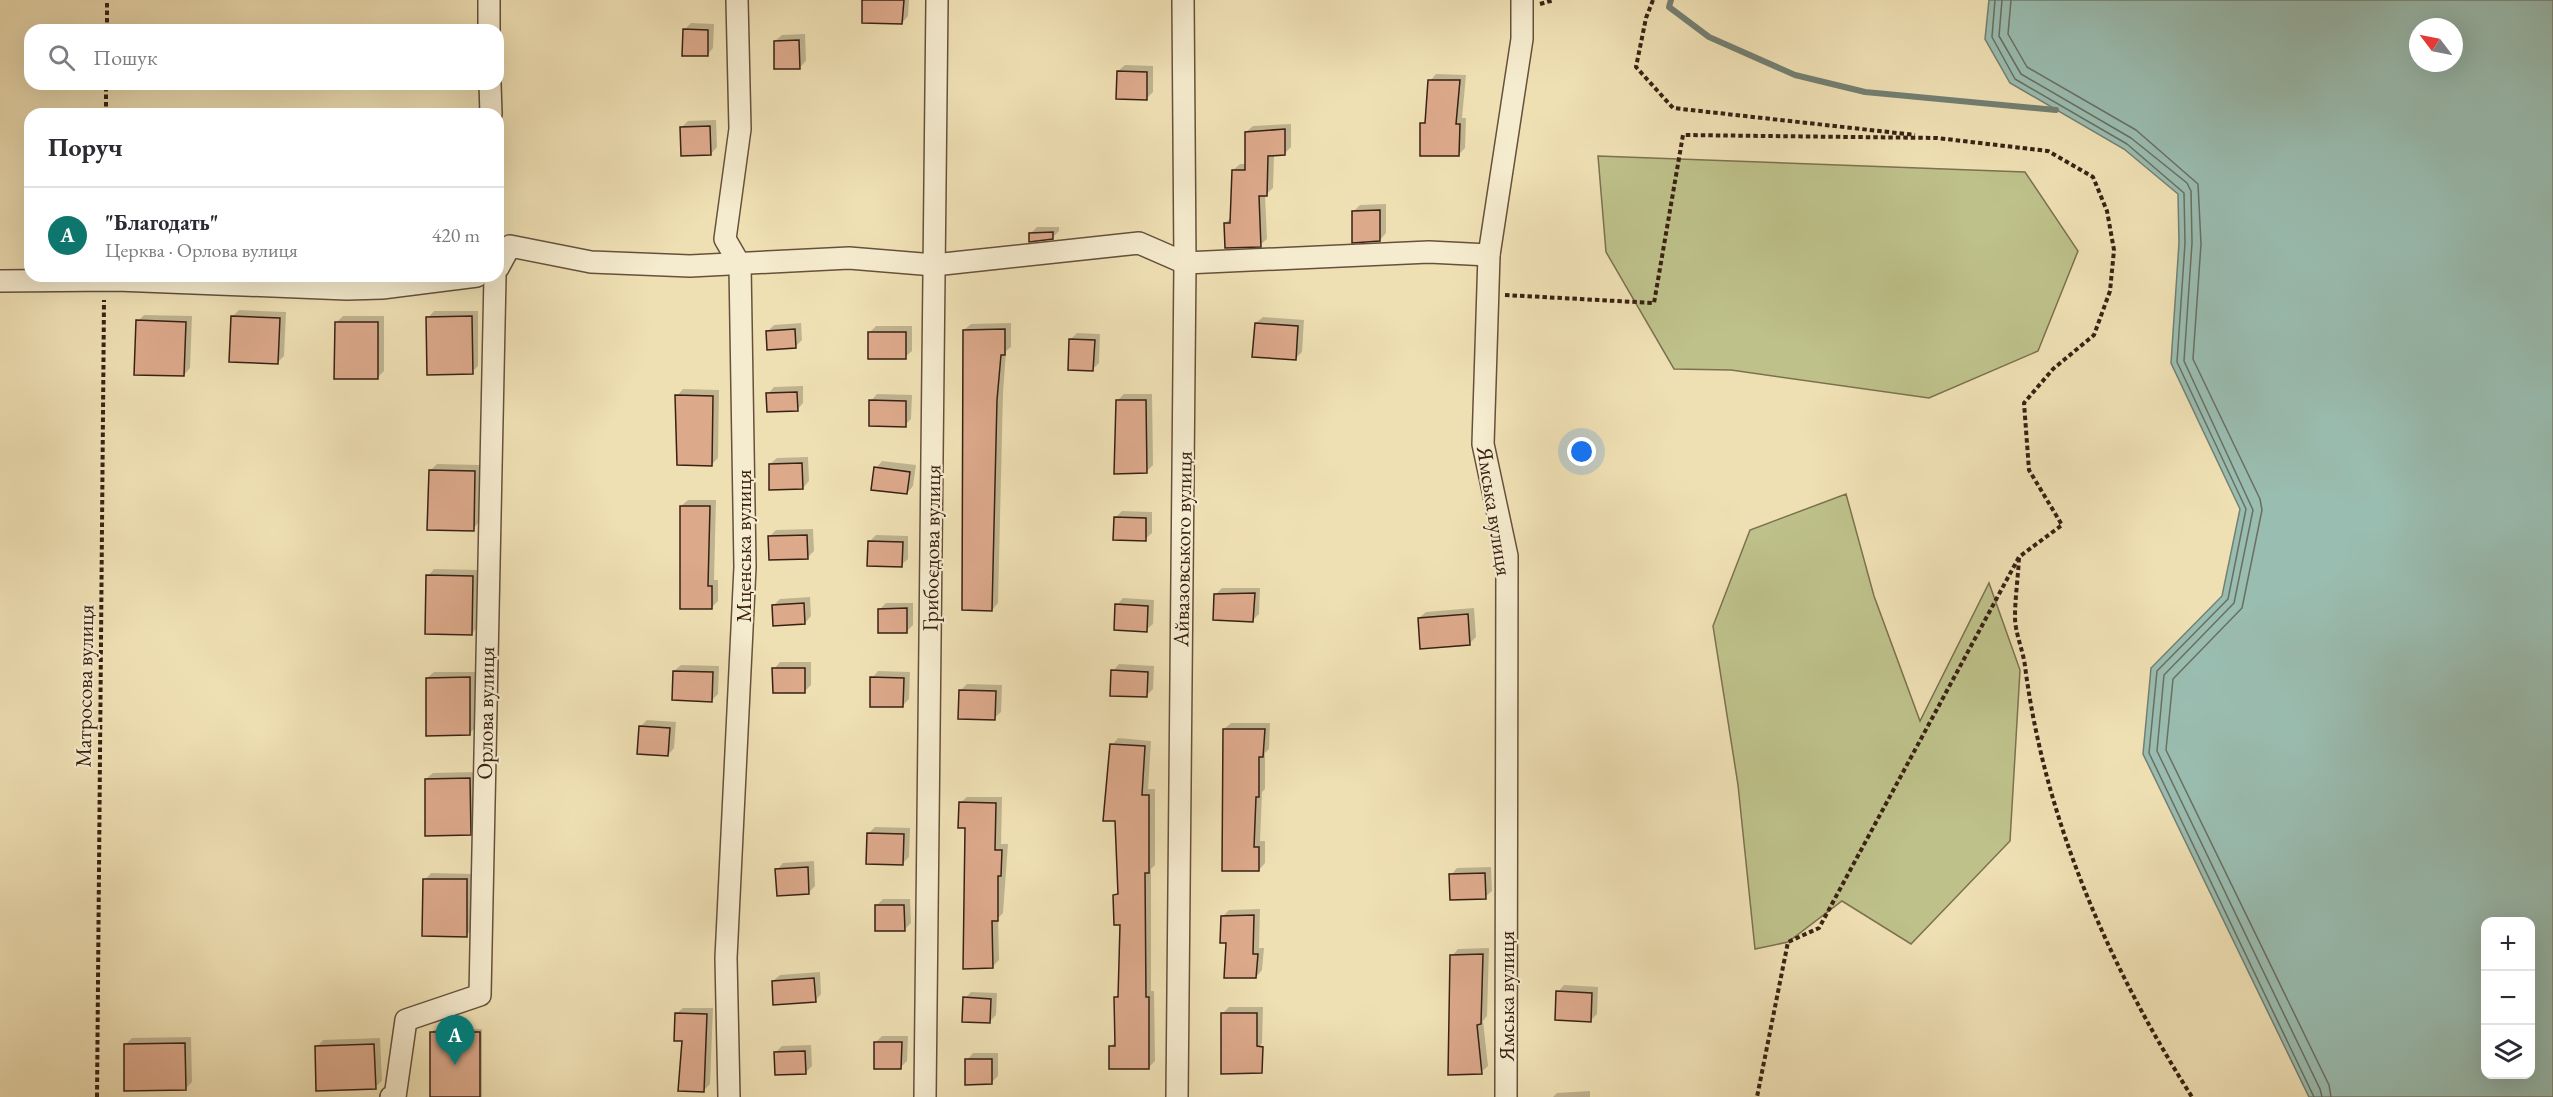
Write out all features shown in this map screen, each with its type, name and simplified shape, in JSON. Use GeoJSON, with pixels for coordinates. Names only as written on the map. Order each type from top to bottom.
{"type":"FeatureCollection","features":[{"type":"Feature","properties":{"kind":"street"},"geometry":{"type":"LineString","coordinates":[[489,0],[489,24]]}},
{"type":"Feature","properties":{"kind":"street","name":"Мценська вулиця"},"geometry":{"type":"LineString","coordinates":[[729,1097],[726,958],[745,567],[740,265],[725,239],[740,129],[737,0]]}},
{"type":"Feature","properties":{"kind":"street","name":"Грибоєдова вулиця"},"geometry":{"type":"LineString","coordinates":[[925,1097],[937,0]]}},
{"type":"Feature","properties":{"kind":"street","name":"Айвазовського вулиця"},"geometry":{"type":"LineString","coordinates":[[1177,1097],[1185,263],[1183,0]]}},
{"type":"Feature","properties":{"kind":"street","name":"Ямська вулиця"},"geometry":{"type":"LineString","coordinates":[[1506,1097],[1507,556],[1483,444],[1489,255],[1522,39],[1522,0]]}},
{"type":"Feature","properties":{"kind":"street"},"geometry":{"type":"LineString","coordinates":[[490,90],[491,108]]}},
{"type":"Feature","properties":{"kind":"street"},"geometry":{"type":"LineString","coordinates":[[504,257],[510,246],[591,262],[740,265],[849,258],[934,265],[1139,243],[1185,263],[1429,252],[1489,255]]}},
{"type":"Feature","properties":{"kind":"street"},"geometry":{"type":"LineString","coordinates":[[0,281],[24,281]]}},
{"type":"Feature","properties":{"kind":"street"},"geometry":{"type":"LineString","coordinates":[[159,282],[348,289],[382,288],[417,282]]}},
{"type":"Feature","properties":{"kind":"street","name":"Орлова вулиця"},"geometry":{"type":"LineString","coordinates":[[393,1097],[406,1020],[480,995],[495,282]]}},
{"type":"Feature","properties":{"kind":"path"},"geometry":{"type":"LineString","coordinates":[[107,0],[107,24]]}},
{"type":"Feature","properties":{"kind":"path"},"geometry":{"type":"LineString","coordinates":[[1653,0],[1646,18],[1636,67],[1673,108],[2048,151],[2092,177],[2107,211],[2114,250],[2110,291],[2094,335],[2052,369],[2024,403],[2029,470],[2062,525],[2019,556],[1819,928],[1788,942],[1757,1097]]}},
{"type":"Feature","properties":{"kind":"path"},"geometry":{"type":"LineString","coordinates":[[106,90],[106,108]]}},
{"type":"Feature","properties":{"kind":"path"},"geometry":{"type":"LineString","coordinates":[[1488,294],[1654,303],[1683,135],[1937,138]]}},
{"type":"Feature","properties":{"kind":"path","name":"Матросова вулиця"},"geometry":{"type":"LineString","coordinates":[[97,1097],[105,282]]}},
{"type":"Feature","properties":{"kind":"path"},"geometry":{"type":"LineString","coordinates":[[2019,556],[2015,620],[2024,652],[2031,708],[2049,786],[2080,882],[2150,1031],[2192,1097]]}},
{"type":"Feature","properties":{"kind":"green space"},"geometry":{"type":"Polygon","coordinates":[[[1598,156],[2025,172],[2078,251],[2038,351],[1929,398],[1731,370],[1674,369],[1606,252],[1598,156]]]}},
{"type":"Feature","properties":{"kind":"green space"},"geometry":{"type":"Polygon","coordinates":[[[1846,494],[1874,596],[1920,721],[1989,583],[2020,670],[2010,841],[1911,944],[1842,901],[1788,942],[1755,949],[1738,785],[1713,626],[1750,530],[1846,494]]]}},
{"type":"Feature","properties":{"kind":"water"},"geometry":{"type":"Polygon","coordinates":[[[1989,0],[2553,0],[2553,1097],[2309,1097],[2143,754],[2151,668],[2222,596],[2240,509],[2171,363],[2179,243],[2178,194],[2124,149],[2010,83],[1985,39],[1989,0]]]}},
{"type":"Feature","properties":{"kind":"building"},"geometry":{"type":"Polygon","coordinates":[[[862,0],[904,0],[902,24],[862,23],[862,0]]]}},
{"type":"Feature","properties":{"kind":"building"},"geometry":{"type":"Polygon","coordinates":[[[683,29],[708,30],[708,56],[682,56],[683,29]]]}},
{"type":"Feature","properties":{"kind":"building"},"geometry":{"type":"Polygon","coordinates":[[[799,40],[800,69],[774,69],[774,41],[799,40]]]}},
{"type":"Feature","properties":{"kind":"building"},"geometry":{"type":"Polygon","coordinates":[[[1117,71],[1147,72],[1147,100],[1116,99],[1117,71]]]}},
{"type":"Feature","properties":{"kind":"building"},"geometry":{"type":"Polygon","coordinates":[[[1428,80],[1460,80],[1456,124],[1460,124],[1459,156],[1420,156],[1420,123],[1425,123],[1428,80]]]}},
{"type":"Feature","properties":{"kind":"building"},"geometry":{"type":"Polygon","coordinates":[[[710,126],[711,155],[681,156],[680,127],[710,126]]]}},
{"type":"Feature","properties":{"kind":"building"},"geometry":{"type":"Polygon","coordinates":[[[1285,129],[1285,155],[1268,156],[1267,196],[1259,196],[1261,247],[1225,248],[1224,223],[1230,223],[1232,170],[1245,170],[1245,132],[1285,129]]]}},
{"type":"Feature","properties":{"kind":"building"},"geometry":{"type":"Polygon","coordinates":[[[1380,210],[1380,241],[1352,243],[1352,211],[1380,210]]]}},
{"type":"Feature","properties":{"kind":"building"},"geometry":{"type":"Polygon","coordinates":[[[1053,232],[1053,239],[1029,242],[1029,233],[1053,232]]]}},
{"type":"Feature","properties":{"kind":"building"},"geometry":{"type":"Polygon","coordinates":[[[231,316],[280,318],[278,364],[229,362],[231,316]]]}},
{"type":"Feature","properties":{"kind":"building"},"geometry":{"type":"Polygon","coordinates":[[[472,316],[473,374],[427,375],[426,317],[472,316]]]}},
{"type":"Feature","properties":{"kind":"building"},"geometry":{"type":"Polygon","coordinates":[[[136,320],[186,322],[184,376],[134,375],[136,320]]]}},
{"type":"Feature","properties":{"kind":"building"},"geometry":{"type":"Polygon","coordinates":[[[335,322],[378,322],[378,379],[334,379],[335,322]]]}},
{"type":"Feature","properties":{"kind":"building"},"geometry":{"type":"Polygon","coordinates":[[[1255,323],[1298,326],[1296,360],[1252,357],[1255,323]]]}},
{"type":"Feature","properties":{"kind":"building"},"geometry":{"type":"Polygon","coordinates":[[[795,329],[796,348],[767,350],[766,331],[795,329]]]}},
{"type":"Feature","properties":{"kind":"building"},"geometry":{"type":"Polygon","coordinates":[[[1005,329],[1005,355],[1001,355],[997,400],[992,611],[962,610],[963,330],[1005,329]]]}},
{"type":"Feature","properties":{"kind":"building"},"geometry":{"type":"Polygon","coordinates":[[[868,332],[906,332],[906,359],[868,359],[868,332]]]}},
{"type":"Feature","properties":{"kind":"building"},"geometry":{"type":"Polygon","coordinates":[[[1069,339],[1095,340],[1093,371],[1068,370],[1069,339]]]}},
{"type":"Feature","properties":{"kind":"building"},"geometry":{"type":"Polygon","coordinates":[[[797,392],[798,411],[767,412],[766,393],[797,392]]]}},
{"type":"Feature","properties":{"kind":"building"},"geometry":{"type":"Polygon","coordinates":[[[675,395],[713,396],[712,466],[677,465],[675,395]]]}},
{"type":"Feature","properties":{"kind":"building"},"geometry":{"type":"Polygon","coordinates":[[[869,400],[906,401],[906,427],[869,426],[869,400]]]}},
{"type":"Feature","properties":{"kind":"building"},"geometry":{"type":"Polygon","coordinates":[[[1116,400],[1146,400],[1147,473],[1114,474],[1116,400]]]}},
{"type":"Feature","properties":{"kind":"building"},"geometry":{"type":"Polygon","coordinates":[[[802,463],[803,489],[769,490],[769,464],[802,463]]]}},
{"type":"Feature","properties":{"kind":"building"},"geometry":{"type":"Polygon","coordinates":[[[874,467],[910,472],[907,494],[871,490],[874,467]]]}},
{"type":"Feature","properties":{"kind":"building"},"geometry":{"type":"Polygon","coordinates":[[[429,470],[475,471],[474,531],[427,530],[429,470]]]}},
{"type":"Feature","properties":{"kind":"building"},"geometry":{"type":"Polygon","coordinates":[[[680,506],[710,506],[708,586],[712,586],[712,609],[680,609],[680,506]]]}},
{"type":"Feature","properties":{"kind":"building"},"geometry":{"type":"Polygon","coordinates":[[[1114,517],[1146,518],[1146,541],[1113,540],[1114,517]]]}},
{"type":"Feature","properties":{"kind":"building"},"geometry":{"type":"Polygon","coordinates":[[[807,535],[808,559],[769,560],[768,536],[807,535]]]}},
{"type":"Feature","properties":{"kind":"building"},"geometry":{"type":"Polygon","coordinates":[[[868,541],[903,542],[902,567],[867,566],[868,541]]]}},
{"type":"Feature","properties":{"kind":"building"},"geometry":{"type":"Polygon","coordinates":[[[426,575],[473,576],[472,635],[425,634],[426,575]]]}},
{"type":"Feature","properties":{"kind":"building"},"geometry":{"type":"Polygon","coordinates":[[[1255,593],[1253,622],[1213,620],[1214,594],[1255,593]]]}},
{"type":"Feature","properties":{"kind":"building"},"geometry":{"type":"Polygon","coordinates":[[[804,603],[805,624],[773,626],[772,605],[804,603]]]}},
{"type":"Feature","properties":{"kind":"building"},"geometry":{"type":"Polygon","coordinates":[[[1115,604],[1148,606],[1147,632],[1114,630],[1115,604]]]}},
{"type":"Feature","properties":{"kind":"building"},"geometry":{"type":"Polygon","coordinates":[[[907,608],[907,633],[878,633],[878,609],[907,608]]]}},
{"type":"Feature","properties":{"kind":"building"},"geometry":{"type":"Polygon","coordinates":[[[1468,614],[1470,645],[1420,649],[1418,618],[1468,614]]]}},
{"type":"Feature","properties":{"kind":"building"},"geometry":{"type":"Polygon","coordinates":[[[772,668],[805,668],[805,693],[773,693],[772,668]]]}},
{"type":"Feature","properties":{"kind":"building"},"geometry":{"type":"Polygon","coordinates":[[[1111,670],[1148,672],[1147,697],[1110,696],[1111,670]]]}},
{"type":"Feature","properties":{"kind":"building"},"geometry":{"type":"Polygon","coordinates":[[[673,671],[713,672],[712,702],[672,700],[673,671]]]}},
{"type":"Feature","properties":{"kind":"building"},"geometry":{"type":"Polygon","coordinates":[[[470,677],[470,735],[426,736],[426,678],[470,677]]]}},
{"type":"Feature","properties":{"kind":"building"},"geometry":{"type":"Polygon","coordinates":[[[870,677],[904,678],[903,707],[870,707],[870,677]]]}},
{"type":"Feature","properties":{"kind":"building"},"geometry":{"type":"Polygon","coordinates":[[[959,690],[996,691],[995,720],[958,719],[959,690]]]}},
{"type":"Feature","properties":{"kind":"building"},"geometry":{"type":"Polygon","coordinates":[[[639,726],[670,728],[668,756],[637,754],[639,726]]]}},
{"type":"Feature","properties":{"kind":"building"},"geometry":{"type":"Polygon","coordinates":[[[1223,729],[1265,729],[1263,757],[1259,757],[1259,797],[1256,797],[1254,847],[1259,847],[1259,871],[1222,871],[1223,729]]]}},
{"type":"Feature","properties":{"kind":"building"},"geometry":{"type":"Polygon","coordinates":[[[1110,744],[1145,746],[1142,795],[1149,795],[1149,873],[1145,873],[1149,1069],[1109,1069],[1109,1046],[1115,1046],[1114,997],[1118,997],[1120,925],[1114,925],[1113,895],[1118,894],[1115,821],[1103,821],[1110,744]]]}},
{"type":"Feature","properties":{"kind":"building"},"geometry":{"type":"Polygon","coordinates":[[[470,778],[471,835],[425,836],[425,779],[470,778]]]}},
{"type":"Feature","properties":{"kind":"building"},"geometry":{"type":"Polygon","coordinates":[[[959,802],[996,803],[995,850],[1002,850],[1001,876],[998,876],[998,921],[992,921],[993,968],[963,969],[965,828],[958,828],[959,802]]]}},
{"type":"Feature","properties":{"kind":"building"},"geometry":{"type":"Polygon","coordinates":[[[867,833],[904,834],[903,865],[866,864],[867,833]]]}},
{"type":"Feature","properties":{"kind":"building"},"geometry":{"type":"Polygon","coordinates":[[[808,867],[809,894],[777,896],[775,869],[808,867]]]}},
{"type":"Feature","properties":{"kind":"building"},"geometry":{"type":"Polygon","coordinates":[[[1485,873],[1486,899],[1450,900],[1449,874],[1485,873]]]}},
{"type":"Feature","properties":{"kind":"building"},"geometry":{"type":"Polygon","coordinates":[[[423,879],[467,879],[467,937],[422,936],[423,879]]]}},
{"type":"Feature","properties":{"kind":"building"},"geometry":{"type":"Polygon","coordinates":[[[875,905],[904,905],[905,931],[875,931],[875,905]]]}},
{"type":"Feature","properties":{"kind":"building"},"geometry":{"type":"Polygon","coordinates":[[[1254,915],[1253,954],[1258,954],[1256,978],[1224,978],[1226,943],[1220,943],[1221,916],[1254,915]]]}},
{"type":"Feature","properties":{"kind":"building"},"geometry":{"type":"Polygon","coordinates":[[[1483,954],[1481,1024],[1477,1025],[1482,1074],[1448,1075],[1450,955],[1483,954]]]}},
{"type":"Feature","properties":{"kind":"building"},"geometry":{"type":"Polygon","coordinates":[[[814,978],[816,1002],[773,1005],[772,981],[814,978]]]}},
{"type":"Feature","properties":{"kind":"building"},"geometry":{"type":"Polygon","coordinates":[[[1556,991],[1592,993],[1591,1022],[1555,1020],[1556,991]]]}},
{"type":"Feature","properties":{"kind":"building"},"geometry":{"type":"Polygon","coordinates":[[[963,997],[991,999],[990,1023],[962,1022],[963,997]]]}},
{"type":"Feature","properties":{"kind":"building"},"geometry":{"type":"Polygon","coordinates":[[[675,1013],[707,1014],[704,1092],[678,1091],[682,1041],[674,1041],[675,1013]]]}},
{"type":"Feature","properties":{"kind":"building"},"geometry":{"type":"Polygon","coordinates":[[[1221,1013],[1257,1013],[1257,1046],[1263,1047],[1262,1073],[1221,1074],[1221,1013]]]}},
{"type":"Feature","properties":{"kind":"building"},"geometry":{"type":"Polygon","coordinates":[[[430,1032],[480,1032],[480,1097],[430,1097],[430,1032]]]}},
{"type":"Feature","properties":{"kind":"building"},"geometry":{"type":"Polygon","coordinates":[[[874,1042],[902,1042],[901,1069],[874,1069],[874,1042]]]}},
{"type":"Feature","properties":{"kind":"building"},"geometry":{"type":"Polygon","coordinates":[[[185,1043],[186,1090],[124,1091],[124,1044],[185,1043]]]}},
{"type":"Feature","properties":{"kind":"building"},"geometry":{"type":"Polygon","coordinates":[[[374,1044],[376,1089],[316,1091],[315,1046],[374,1044]]]}},
{"type":"Feature","properties":{"kind":"building"},"geometry":{"type":"Polygon","coordinates":[[[805,1051],[806,1074],[775,1075],[774,1052],[805,1051]]]}},
{"type":"Feature","properties":{"kind":"building"},"geometry":{"type":"Polygon","coordinates":[[[965,1059],[992,1059],[992,1084],[965,1085],[965,1059]]]}},
{"type":"Feature","properties":{"kind":"waterway"},"geometry":{"type":"LineString","coordinates":[[1671,0],[1669,7],[1709,37],[1795,75],[1865,92],[2056,110]]}},
{"type":"Feature","properties":{"kind":"place","name":"\"Благодать\""},"geometry":{"type":"Point","coordinates":[455,1065]}}]}
